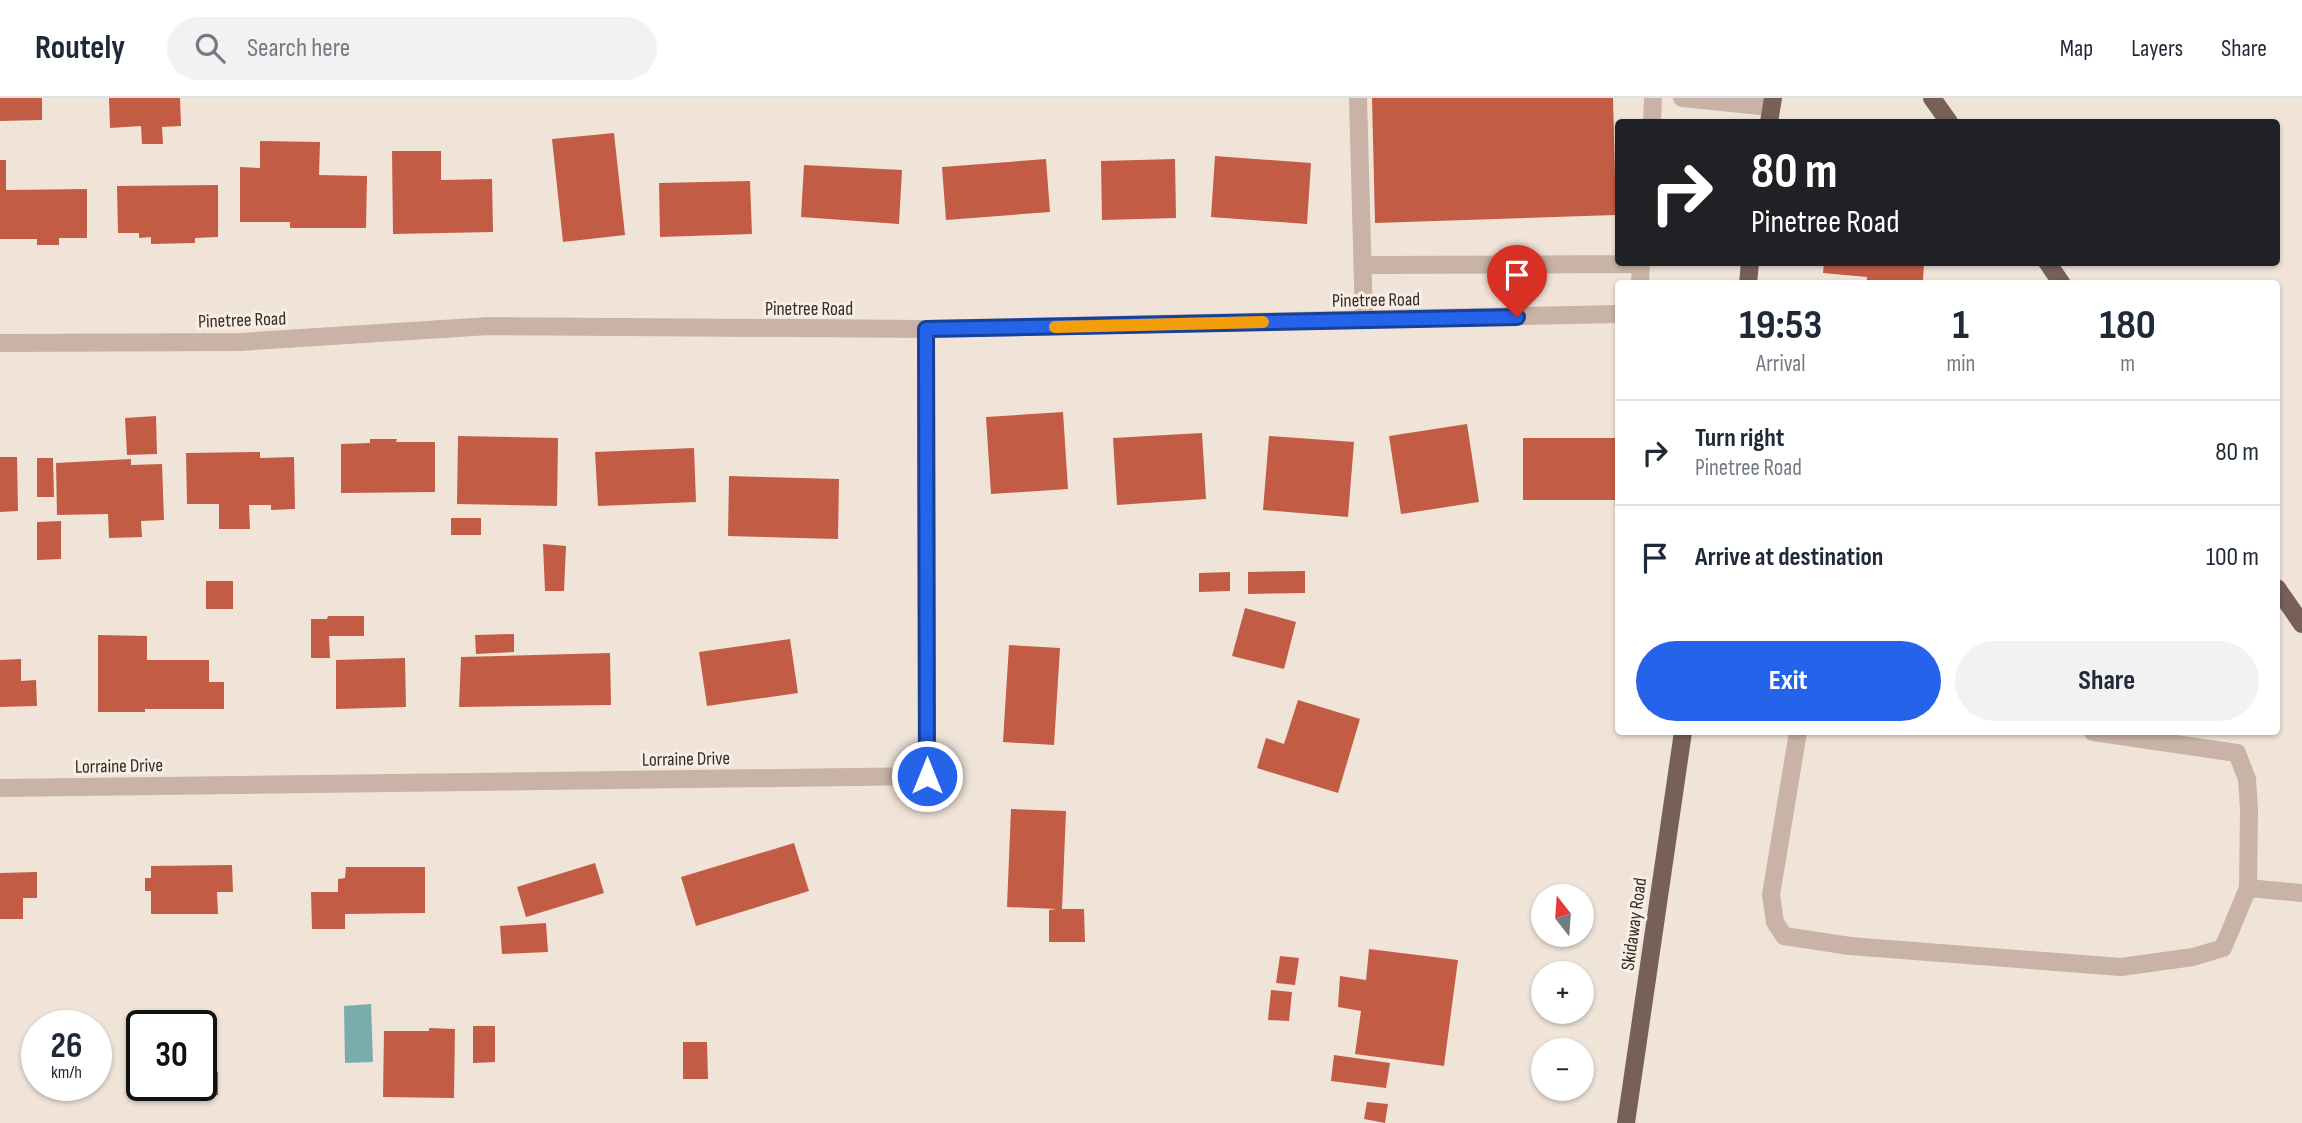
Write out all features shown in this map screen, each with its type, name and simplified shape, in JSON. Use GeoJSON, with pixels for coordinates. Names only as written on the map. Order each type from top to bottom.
{"type":"FeatureCollection","features":[{"type":"Feature","properties":{"kind":"main road"},"geometry":{"type":"LineString","coordinates":[[1932,98],[1947,119]]}},
{"type":"Feature","properties":{"kind":"main road"},"geometry":{"type":"LineString","coordinates":[[2280,592],[2302,624]]}},
{"type":"Feature","properties":{"kind":"main road","name":"Skidaway Road"},"geometry":{"type":"LineString","coordinates":[[1626,1123],[1683,735]]}},
{"type":"Feature","properties":{"kind":"street"},"geometry":{"type":"LineString","coordinates":[[1358,98],[1364,320]]}},
{"type":"Feature","properties":{"kind":"street"},"geometry":{"type":"LineString","coordinates":[[1652,119],[1653,98]]}},
{"type":"Feature","properties":{"kind":"street"},"geometry":{"type":"LineString","coordinates":[[1682,98],[1771,109]]}},
{"type":"Feature","properties":{"kind":"street"},"geometry":{"type":"LineString","coordinates":[[1363,265],[1615,263]]}},
{"type":"Feature","properties":{"kind":"street","name":"Pinetree Road"},"geometry":{"type":"LineString","coordinates":[[0,343],[240,342],[489,327],[926,329],[1615,314]]}},
{"type":"Feature","properties":{"kind":"street","name":"Lorraine Drive"},"geometry":{"type":"LineString","coordinates":[[0,788],[927,776],[926,329]]}},
{"type":"Feature","properties":{"kind":"street"},"geometry":{"type":"LineString","coordinates":[[1798,735],[1771,895],[1775,922],[1784,936],[1850,946],[2121,967],[2193,957],[2223,948],[2248,888],[2247,779],[2237,753],[2114,735]]}},
{"type":"Feature","properties":{"kind":"street"},"geometry":{"type":"LineString","coordinates":[[2248,888],[2302,893]]}},
{"type":"Feature","properties":{"kind":"water"},"geometry":{"type":"Polygon","coordinates":[[[371,1004],[373,1062],[345,1063],[344,1006],[371,1004]]]}},
{"type":"Feature","properties":{"kind":"building"},"geometry":{"type":"Polygon","coordinates":[[[0,98],[42,98],[42,120],[0,121],[0,98]]]}},
{"type":"Feature","properties":{"kind":"building"},"geometry":{"type":"Polygon","coordinates":[[[109,98],[180,98],[181,126],[162,127],[163,144],[142,144],[141,126],[110,128],[109,98]]]}},
{"type":"Feature","properties":{"kind":"building"},"geometry":{"type":"Polygon","coordinates":[[[1372,98],[1613,98],[1615,215],[1375,223],[1372,98]]]}},
{"type":"Feature","properties":{"kind":"building"},"geometry":{"type":"Polygon","coordinates":[[[614,133],[625,235],[563,242],[552,139],[614,133]]]}},
{"type":"Feature","properties":{"kind":"building"},"geometry":{"type":"Polygon","coordinates":[[[260,141],[320,142],[319,175],[367,176],[366,228],[290,228],[290,222],[240,222],[240,167],[260,168],[260,141]]]}},
{"type":"Feature","properties":{"kind":"building"},"geometry":{"type":"Polygon","coordinates":[[[392,151],[441,151],[441,180],[492,179],[493,232],[393,234],[392,151]]]}},
{"type":"Feature","properties":{"kind":"building"},"geometry":{"type":"Polygon","coordinates":[[[1215,156],[1311,163],[1307,224],[1211,217],[1215,156]]]}},
{"type":"Feature","properties":{"kind":"building"},"geometry":{"type":"Polygon","coordinates":[[[1046,159],[1050,212],[946,220],[942,167],[1046,159]]]}},
{"type":"Feature","properties":{"kind":"building"},"geometry":{"type":"Polygon","coordinates":[[[1175,159],[1176,218],[1102,220],[1101,161],[1175,159]]]}},
{"type":"Feature","properties":{"kind":"building"},"geometry":{"type":"Polygon","coordinates":[[[0,160],[6,160],[6,190],[87,189],[87,238],[59,238],[59,245],[37,245],[37,239],[0,239],[0,160]]]}},
{"type":"Feature","properties":{"kind":"building"},"geometry":{"type":"Polygon","coordinates":[[[804,165],[902,170],[899,224],[801,217],[804,165]]]}},
{"type":"Feature","properties":{"kind":"building"},"geometry":{"type":"Polygon","coordinates":[[[750,181],[752,234],[660,237],[659,183],[750,181]]]}},
{"type":"Feature","properties":{"kind":"building"},"geometry":{"type":"Polygon","coordinates":[[[218,185],[218,237],[195,238],[195,243],[151,244],[151,237],[139,238],[139,233],[118,233],[117,186],[218,185]]]}},
{"type":"Feature","properties":{"kind":"building"},"geometry":{"type":"Polygon","coordinates":[[[1824,266],[1924,266],[1923,280],[1867,280],[1867,277],[1823,273],[1824,266]]]}},
{"type":"Feature","properties":{"kind":"building"},"geometry":{"type":"Polygon","coordinates":[[[1063,412],[1068,489],[991,494],[986,417],[1063,412]]]}},
{"type":"Feature","properties":{"kind":"building"},"geometry":{"type":"Polygon","coordinates":[[[156,416],[157,454],[127,455],[125,418],[156,416]]]}},
{"type":"Feature","properties":{"kind":"building"},"geometry":{"type":"Polygon","coordinates":[[[1467,424],[1479,502],[1401,514],[1389,436],[1467,424]]]}},
{"type":"Feature","properties":{"kind":"building"},"geometry":{"type":"Polygon","coordinates":[[[1202,433],[1206,499],[1117,505],[1113,438],[1202,433]]]}},
{"type":"Feature","properties":{"kind":"building"},"geometry":{"type":"Polygon","coordinates":[[[458,436],[558,438],[557,506],[457,504],[458,436]]]}},
{"type":"Feature","properties":{"kind":"building"},"geometry":{"type":"Polygon","coordinates":[[[1269,436],[1354,442],[1348,517],[1263,510],[1269,436]]]}},
{"type":"Feature","properties":{"kind":"building"},"geometry":{"type":"Polygon","coordinates":[[[1523,438],[1615,438],[1615,500],[1523,500],[1523,438]]]}},
{"type":"Feature","properties":{"kind":"building"},"geometry":{"type":"Polygon","coordinates":[[[370,439],[435,442],[435,492],[341,493],[341,444],[370,443],[370,439]]]}},
{"type":"Feature","properties":{"kind":"building"},"geometry":{"type":"Polygon","coordinates":[[[694,448],[696,502],[598,506],[595,452],[694,448]]]}},
{"type":"Feature","properties":{"kind":"building"},"geometry":{"type":"Polygon","coordinates":[[[260,452],[260,458],[294,457],[295,509],[271,510],[271,505],[249,505],[250,529],[219,529],[219,504],[187,504],[186,453],[260,452]]]}},
{"type":"Feature","properties":{"kind":"building"},"geometry":{"type":"Polygon","coordinates":[[[0,457],[17,457],[18,511],[0,512],[0,457]]]}},
{"type":"Feature","properties":{"kind":"building"},"geometry":{"type":"Polygon","coordinates":[[[37,458],[53,458],[54,497],[37,497],[37,458]]]}},
{"type":"Feature","properties":{"kind":"building"},"geometry":{"type":"Polygon","coordinates":[[[131,459],[131,465],[162,464],[164,520],[141,521],[142,537],[109,538],[108,514],[57,515],[56,463],[131,459]]]}},
{"type":"Feature","properties":{"kind":"building"},"geometry":{"type":"Polygon","coordinates":[[[729,476],[839,479],[838,539],[728,536],[729,476]]]}},
{"type":"Feature","properties":{"kind":"building"},"geometry":{"type":"Polygon","coordinates":[[[451,518],[481,518],[481,535],[451,535],[451,518]]]}},
{"type":"Feature","properties":{"kind":"building"},"geometry":{"type":"Polygon","coordinates":[[[61,521],[61,559],[37,560],[37,522],[61,521]]]}},
{"type":"Feature","properties":{"kind":"building"},"geometry":{"type":"Polygon","coordinates":[[[543,544],[566,546],[564,591],[545,591],[543,544]]]}},
{"type":"Feature","properties":{"kind":"building"},"geometry":{"type":"Polygon","coordinates":[[[1305,571],[1305,593],[1248,594],[1248,572],[1305,571]]]}},
{"type":"Feature","properties":{"kind":"building"},"geometry":{"type":"Polygon","coordinates":[[[1230,572],[1230,591],[1199,592],[1199,573],[1230,572]]]}},
{"type":"Feature","properties":{"kind":"building"},"geometry":{"type":"Polygon","coordinates":[[[206,581],[233,581],[233,609],[206,609],[206,581]]]}},
{"type":"Feature","properties":{"kind":"building"},"geometry":{"type":"Polygon","coordinates":[[[1245,608],[1296,622],[1284,669],[1232,656],[1245,608]]]}},
{"type":"Feature","properties":{"kind":"building"},"geometry":{"type":"Polygon","coordinates":[[[328,616],[364,616],[364,636],[329,636],[330,658],[311,658],[311,619],[327,619],[328,616]]]}},
{"type":"Feature","properties":{"kind":"building"},"geometry":{"type":"Polygon","coordinates":[[[514,634],[514,652],[476,654],[475,635],[514,634]]]}},
{"type":"Feature","properties":{"kind":"building"},"geometry":{"type":"Polygon","coordinates":[[[98,635],[147,636],[147,660],[209,660],[209,682],[224,682],[224,709],[98,712],[98,635]]]}},
{"type":"Feature","properties":{"kind":"building"},"geometry":{"type":"Polygon","coordinates":[[[790,639],[798,693],[707,706],[699,652],[790,639]]]}},
{"type":"Feature","properties":{"kind":"building"},"geometry":{"type":"Polygon","coordinates":[[[1009,645],[1060,648],[1054,745],[1003,742],[1009,645]]]}},
{"type":"Feature","properties":{"kind":"building"},"geometry":{"type":"Polygon","coordinates":[[[610,653],[611,705],[459,707],[461,657],[610,653]]]}},
{"type":"Feature","properties":{"kind":"building"},"geometry":{"type":"Polygon","coordinates":[[[405,658],[406,707],[336,709],[336,660],[405,658]]]}},
{"type":"Feature","properties":{"kind":"building"},"geometry":{"type":"Polygon","coordinates":[[[21,659],[21,681],[36,680],[37,706],[0,707],[0,660],[21,659]]]}},
{"type":"Feature","properties":{"kind":"building"},"geometry":{"type":"Polygon","coordinates":[[[1298,700],[1360,719],[1338,793],[1257,768],[1266,738],[1284,744],[1298,700]]]}},
{"type":"Feature","properties":{"kind":"building"},"geometry":{"type":"Polygon","coordinates":[[[1011,809],[1066,811],[1062,909],[1084,909],[1085,942],[1049,942],[1049,910],[1057,909],[1007,907],[1011,809]]]}},
{"type":"Feature","properties":{"kind":"building"},"geometry":{"type":"Polygon","coordinates":[[[794,843],[809,891],[696,926],[681,877],[794,843]]]}},
{"type":"Feature","properties":{"kind":"building"},"geometry":{"type":"Polygon","coordinates":[[[595,863],[604,893],[526,917],[517,887],[595,863]]]}},
{"type":"Feature","properties":{"kind":"building"},"geometry":{"type":"Polygon","coordinates":[[[232,865],[233,892],[217,892],[218,914],[151,914],[151,891],[145,891],[145,878],[151,878],[151,866],[232,865]]]}},
{"type":"Feature","properties":{"kind":"building"},"geometry":{"type":"Polygon","coordinates":[[[346,867],[425,867],[425,913],[345,914],[345,929],[312,929],[311,892],[338,892],[338,879],[345,878],[346,867]]]}},
{"type":"Feature","properties":{"kind":"building"},"geometry":{"type":"Polygon","coordinates":[[[37,872],[37,898],[23,898],[23,919],[0,919],[0,873],[37,872]]]}},
{"type":"Feature","properties":{"kind":"building"},"geometry":{"type":"Polygon","coordinates":[[[546,923],[548,952],[502,954],[500,926],[546,923]]]}},
{"type":"Feature","properties":{"kind":"building"},"geometry":{"type":"Polygon","coordinates":[[[1369,949],[1458,960],[1444,1066],[1355,1054],[1361,1011],[1338,1007],[1340,976],[1366,980],[1369,949]]]}},
{"type":"Feature","properties":{"kind":"building"},"geometry":{"type":"Polygon","coordinates":[[[1280,956],[1299,958],[1295,985],[1276,983],[1280,956]]]}},
{"type":"Feature","properties":{"kind":"building"},"geometry":{"type":"Polygon","coordinates":[[[1271,990],[1292,992],[1289,1021],[1268,1020],[1271,990]]]}},
{"type":"Feature","properties":{"kind":"building"},"geometry":{"type":"Polygon","coordinates":[[[473,1026],[495,1026],[495,1062],[473,1063],[473,1026]]]}},
{"type":"Feature","properties":{"kind":"building"},"geometry":{"type":"Polygon","coordinates":[[[429,1028],[455,1029],[454,1098],[383,1097],[384,1031],[429,1031],[429,1028]]]}},
{"type":"Feature","properties":{"kind":"building"},"geometry":{"type":"Polygon","coordinates":[[[683,1042],[707,1042],[708,1079],[683,1079],[683,1042]]]}},
{"type":"Feature","properties":{"kind":"building"},"geometry":{"type":"Polygon","coordinates":[[[1334,1055],[1390,1063],[1386,1088],[1331,1081],[1334,1055]]]}},
{"type":"Feature","properties":{"kind":"building"},"geometry":{"type":"Polygon","coordinates":[[[1367,1102],[1388,1104],[1385,1123],[1364,1119],[1367,1102]]]}},
{"type":"Feature","properties":{"kind":"slow traffic"},"geometry":{"type":"LineString","coordinates":[[1055,327],[1263,322]]}},
{"type":"Feature","properties":{"kind":"route"},"geometry":{"type":"LineString","coordinates":[[927,776],[926,329],[1517,317]]}}]}
